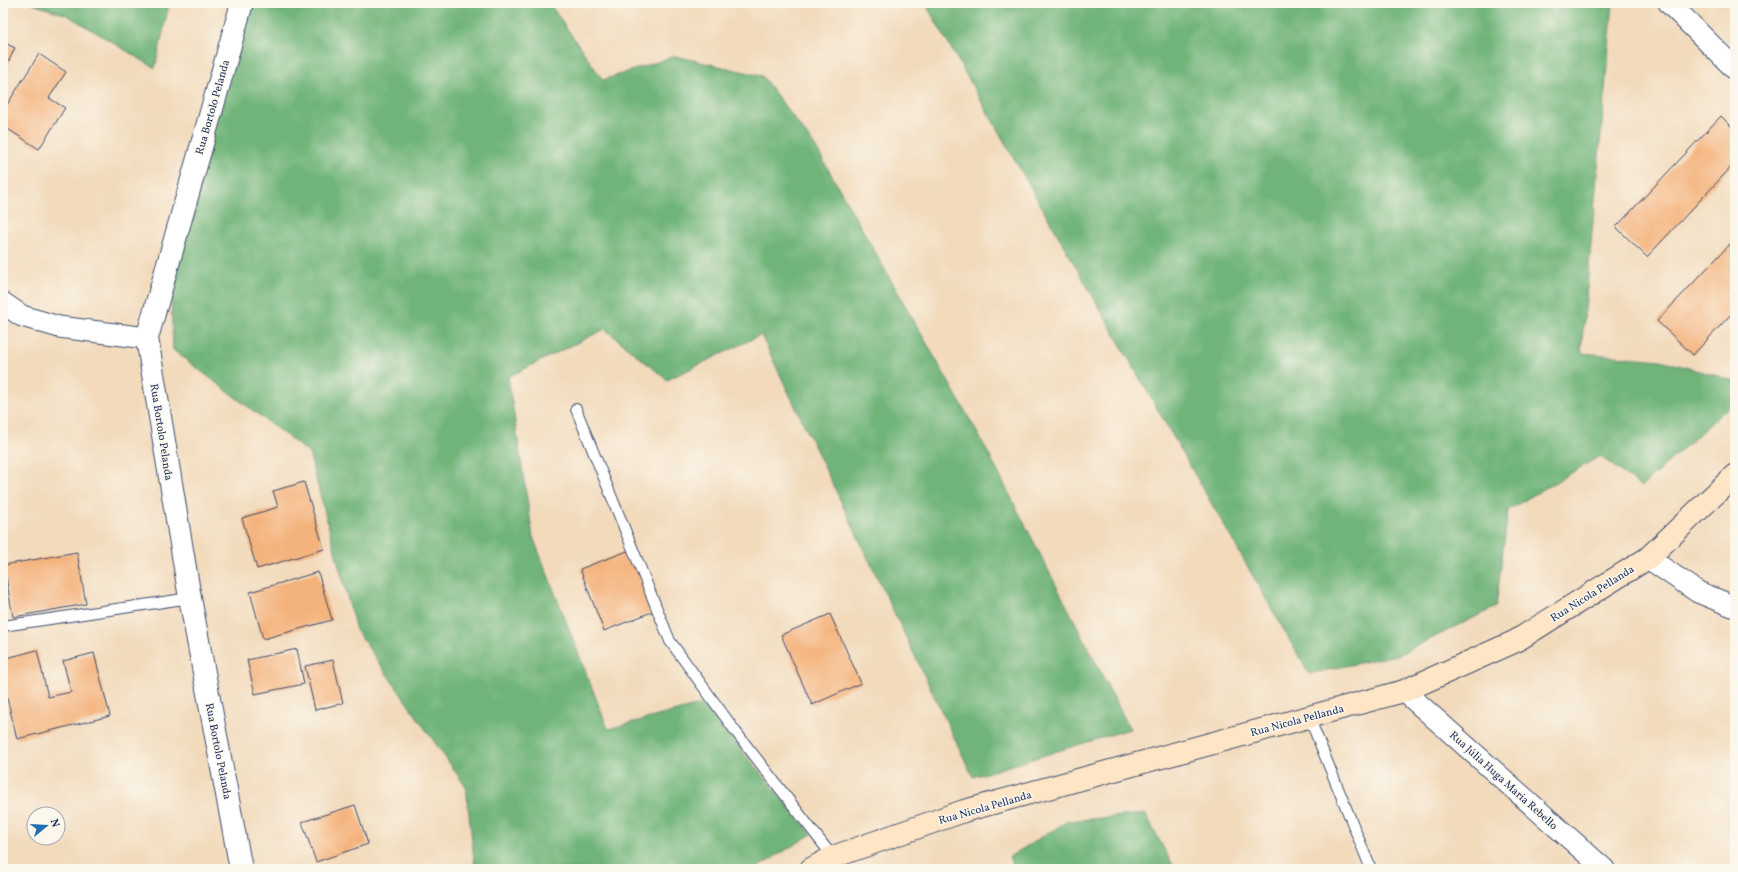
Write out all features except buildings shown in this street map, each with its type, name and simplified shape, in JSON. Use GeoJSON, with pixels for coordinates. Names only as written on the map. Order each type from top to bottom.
{"type":"FeatureCollection","features":[{"type":"Feature","properties":{"kind":"main road","name":"Rua Nicola Pellanda"},"geometry":{"type":"LineString","coordinates":[[810,869],[833,857],[964,811],[1404,691],[1516,641],[1648,558],[1735,475]]}},
{"type":"Feature","properties":{"kind":"street","name":"Rua Bortolo Pelanda"},"geometry":{"type":"LineString","coordinates":[[241,869],[190,598],[147,338],[242,3]]}},
{"type":"Feature","properties":{"kind":"street"},"geometry":{"type":"LineString","coordinates":[[1669,3],[1735,69]]}},
{"type":"Feature","properties":{"kind":"street"},"geometry":{"type":"LineString","coordinates":[[3,303],[22,316],[59,327],[147,338]]}},
{"type":"Feature","properties":{"kind":"street"},"geometry":{"type":"LineString","coordinates":[[1648,558],[1707,597],[1735,607]]}},
{"type":"Feature","properties":{"kind":"street"},"geometry":{"type":"LineString","coordinates":[[1707,597],[1735,597]]}},
{"type":"Feature","properties":{"kind":"street","name":"Rua Júlia Huga Maria Rebello"},"geometry":{"type":"LineString","coordinates":[[1404,691],[1604,869]]}},
{"type":"Feature","properties":{"kind":"lane"},"geometry":{"type":"LineString","coordinates":[[576,409],[670,641],[736,732],[833,857]]}},
{"type":"Feature","properties":{"kind":"lane"},"geometry":{"type":"LineString","coordinates":[[3,626],[190,598]]}},
{"type":"Feature","properties":{"kind":"lane"},"geometry":{"type":"LineString","coordinates":[[1309,717],[1371,869]]}},
{"type":"Feature","properties":{"kind":"green space"},"geometry":{"type":"Polygon","coordinates":[[[29,3],[164,3],[169,5],[155,68],[67,15],[29,3]]]}},
{"type":"Feature","properties":{"kind":"green space"},"geometry":{"type":"Polygon","coordinates":[[[248,3],[549,3],[603,80],[675,56],[762,76],[815,146],[982,441],[1130,729],[973,777],[761,335],[667,380],[605,329],[508,377],[533,537],[608,729],[703,704],[812,834],[755,869],[475,869],[466,787],[356,630],[309,453],[173,350],[170,271],[248,3]]]}},
{"type":"Feature","properties":{"kind":"green space"},"geometry":{"type":"Polygon","coordinates":[[[925,3],[1613,3],[1581,353],[1661,360],[1735,381],[1735,401],[1641,487],[1600,456],[1508,510],[1496,607],[1400,654],[1309,674],[925,3]]]}},
{"type":"Feature","properties":{"kind":"green space"},"geometry":{"type":"Polygon","coordinates":[[[1145,814],[1175,869],[1014,869],[1009,857],[1068,821],[1145,814]]]}}]}
